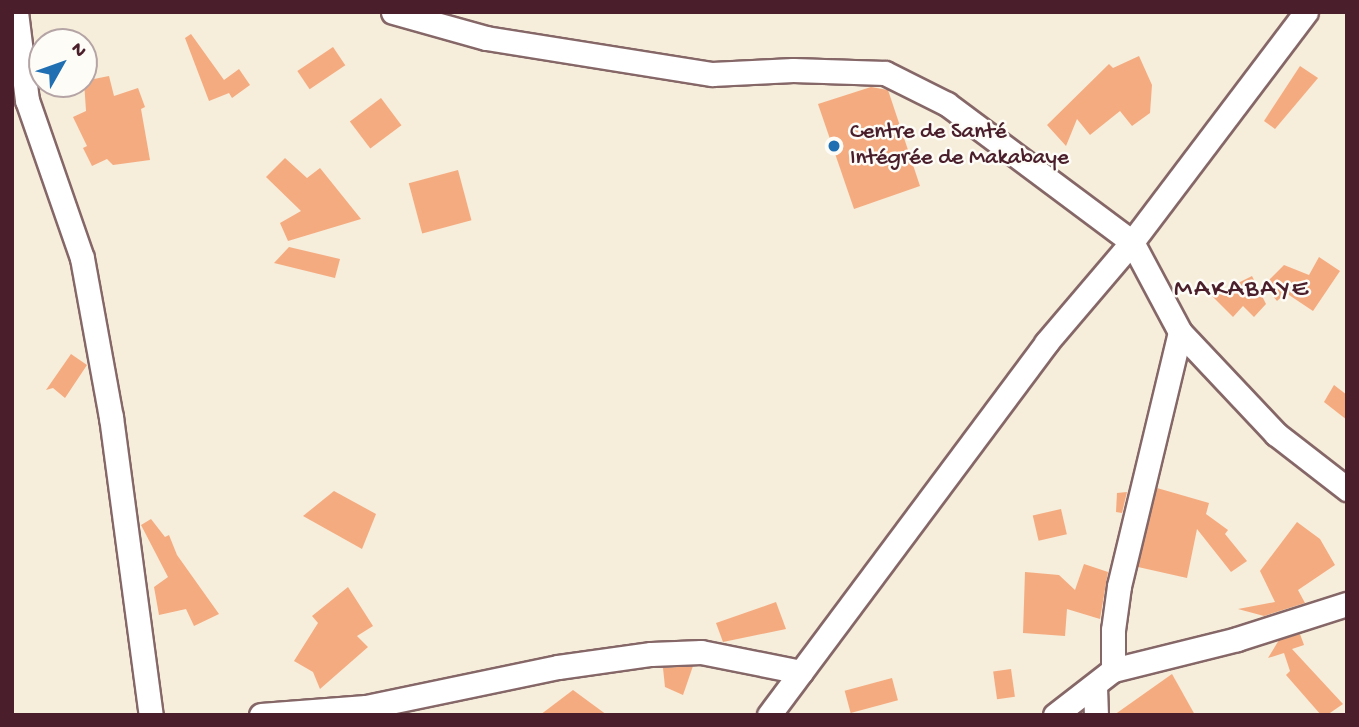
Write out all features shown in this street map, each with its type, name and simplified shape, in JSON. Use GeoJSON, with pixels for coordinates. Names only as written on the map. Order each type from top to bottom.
{"type":"FeatureCollection","features":[{"type":"Feature","properties":{"kind":"street"},"geometry":{"type":"LineString","coordinates":[[16,12],[19,108],[82,258],[111,417],[151,715]]}},
{"type":"Feature","properties":{"kind":"street"},"geometry":{"type":"LineString","coordinates":[[393,12],[486,38],[712,74],[793,70],[884,73],[947,104],[1132,242],[1180,332],[1276,434],[1347,489]]}},
{"type":"Feature","properties":{"kind":"street"},"geometry":{"type":"LineString","coordinates":[[769,715],[1046,343],[1132,242],[1306,12]]}},
{"type":"Feature","properties":{"kind":"street"},"geometry":{"type":"LineString","coordinates":[[1113,670],[1113,630],[1119,586],[1180,332]]}},
{"type":"Feature","properties":{"kind":"street"},"geometry":{"type":"LineString","coordinates":[[1055,715],[1095,687],[1113,670],[1237,639],[1347,604]]}},
{"type":"Feature","properties":{"kind":"street"},"geometry":{"type":"LineString","coordinates":[[261,715],[366,707],[558,667],[651,653],[701,652],[801,672]]}},
{"type":"Feature","properties":{"kind":"street"},"geometry":{"type":"LineString","coordinates":[[1095,687],[1096,715]]}},
{"type":"Feature","properties":{"kind":"building"},"geometry":{"type":"Polygon","coordinates":[[[191,34],[224,80],[239,69],[250,85],[232,98],[229,93],[209,101],[185,38],[191,34]]]}},
{"type":"Feature","properties":{"kind":"building"},"geometry":{"type":"Polygon","coordinates":[[[333,47],[345,65],[310,89],[297,71],[333,47]]]}},
{"type":"Feature","properties":{"kind":"building"},"geometry":{"type":"Polygon","coordinates":[[[1139,56],[1152,85],[1150,113],[1132,126],[1120,111],[1090,135],[1077,119],[1066,146],[1047,125],[1109,64],[1113,68],[1139,56]]]}},
{"type":"Feature","properties":{"kind":"building"},"geometry":{"type":"Polygon","coordinates":[[[1300,66],[1318,78],[1275,129],[1264,121],[1300,66]]]}},
{"type":"Feature","properties":{"kind":"building"},"geometry":{"type":"Polygon","coordinates":[[[109,76],[114,96],[138,88],[145,107],[141,109],[150,160],[113,165],[107,159],[92,166],[83,148],[87,146],[73,117],[86,111],[85,98],[98,98],[98,78],[109,76]]]}},
{"type":"Feature","properties":{"kind":"building"},"geometry":{"type":"Polygon","coordinates":[[[871,87],[888,90],[920,186],[854,209],[818,104],[871,87]]]}},
{"type":"Feature","properties":{"kind":"building"},"geometry":{"type":"Polygon","coordinates":[[[381,98],[401,125],[370,149],[350,121],[381,98]]]}},
{"type":"Feature","properties":{"kind":"building"},"geometry":{"type":"Polygon","coordinates":[[[285,158],[307,178],[320,168],[361,219],[288,241],[280,223],[301,211],[266,177],[285,158]]]}},
{"type":"Feature","properties":{"kind":"building"},"geometry":{"type":"Polygon","coordinates":[[[458,170],[471,220],[422,233],[409,183],[458,170]]]}},
{"type":"Feature","properties":{"kind":"building"},"geometry":{"type":"Polygon","coordinates":[[[289,247],[340,259],[335,278],[274,263],[289,247]]]}},
{"type":"Feature","properties":{"kind":"building"},"geometry":{"type":"Polygon","coordinates":[[[1319,257],[1340,271],[1313,311],[1286,293],[1277,301],[1264,285],[1284,265],[1309,275],[1319,257]]]}},
{"type":"Feature","properties":{"kind":"building"},"geometry":{"type":"Polygon","coordinates":[[[1252,276],[1266,304],[1254,317],[1243,306],[1233,317],[1212,296],[1252,276]]]}},
{"type":"Feature","properties":{"kind":"building"},"geometry":{"type":"Polygon","coordinates":[[[71,354],[87,365],[65,398],[53,388],[46,390],[71,354]]]}},
{"type":"Feature","properties":{"kind":"building"},"geometry":{"type":"Polygon","coordinates":[[[1334,385],[1347,395],[1347,420],[1324,402],[1334,385]]]}},
{"type":"Feature","properties":{"kind":"building"},"geometry":{"type":"Polygon","coordinates":[[[1157,488],[1209,503],[1206,514],[1228,530],[1225,534],[1247,561],[1231,572],[1197,529],[1187,578],[1138,567],[1157,488]]]}},
{"type":"Feature","properties":{"kind":"building"},"geometry":{"type":"Polygon","coordinates":[[[334,491],[376,514],[362,549],[303,516],[334,491]]]}},
{"type":"Feature","properties":{"kind":"building"},"geometry":{"type":"Polygon","coordinates":[[[1127,492],[1122,513],[1116,512],[1117,493],[1127,492]]]}},
{"type":"Feature","properties":{"kind":"building"},"geometry":{"type":"Polygon","coordinates":[[[1061,509],[1067,534],[1039,541],[1033,516],[1061,509]]]}},
{"type":"Feature","properties":{"kind":"building"},"geometry":{"type":"Polygon","coordinates":[[[151,519],[165,537],[169,535],[177,555],[219,614],[194,626],[186,609],[159,615],[154,587],[168,577],[141,525],[151,519]]]}},
{"type":"Feature","properties":{"kind":"building"},"geometry":{"type":"Polygon","coordinates":[[[1297,522],[1320,539],[1335,565],[1298,590],[1305,603],[1264,616],[1238,609],[1275,602],[1260,571],[1297,522]]]}},
{"type":"Feature","properties":{"kind":"building"},"geometry":{"type":"Polygon","coordinates":[[[1084,564],[1108,572],[1100,619],[1067,609],[1065,636],[1023,633],[1025,572],[1059,575],[1075,590],[1084,564]]]}},
{"type":"Feature","properties":{"kind":"building"},"geometry":{"type":"Polygon","coordinates":[[[348,587],[373,626],[357,636],[368,647],[320,689],[313,672],[294,661],[318,623],[312,616],[348,587]]]}},
{"type":"Feature","properties":{"kind":"building"},"geometry":{"type":"Polygon","coordinates":[[[776,602],[786,629],[723,642],[716,623],[776,602]]]}},
{"type":"Feature","properties":{"kind":"building"},"geometry":{"type":"Polygon","coordinates":[[[1300,634],[1304,645],[1292,649],[1343,704],[1327,715],[1321,715],[1286,675],[1290,671],[1284,653],[1268,658],[1279,640],[1300,634]]]}},
{"type":"Feature","properties":{"kind":"building"},"geometry":{"type":"Polygon","coordinates":[[[693,666],[683,695],[665,687],[663,668],[693,666]]]}},
{"type":"Feature","properties":{"kind":"building"},"geometry":{"type":"Polygon","coordinates":[[[1011,669],[1015,697],[997,699],[993,672],[1011,669]]]}},
{"type":"Feature","properties":{"kind":"building"},"geometry":{"type":"Polygon","coordinates":[[[1172,674],[1195,715],[1114,715],[1172,674]]]}},
{"type":"Feature","properties":{"kind":"building"},"geometry":{"type":"Polygon","coordinates":[[[892,678],[898,700],[851,713],[845,691],[892,678]]]}},
{"type":"Feature","properties":{"kind":"building"},"geometry":{"type":"Polygon","coordinates":[[[573,690],[607,715],[540,715],[573,690]]]}},
{"type":"Feature","properties":{"kind":"place","name":"Centre de Santé Intégrée de Makabaye"},"geometry":{"type":"Point","coordinates":[834,146]}},
{"type":"Feature","properties":{"kind":"district","name":"MAKABAYE"},"geometry":{"type":"Point","coordinates":[1242,291]}}]}
